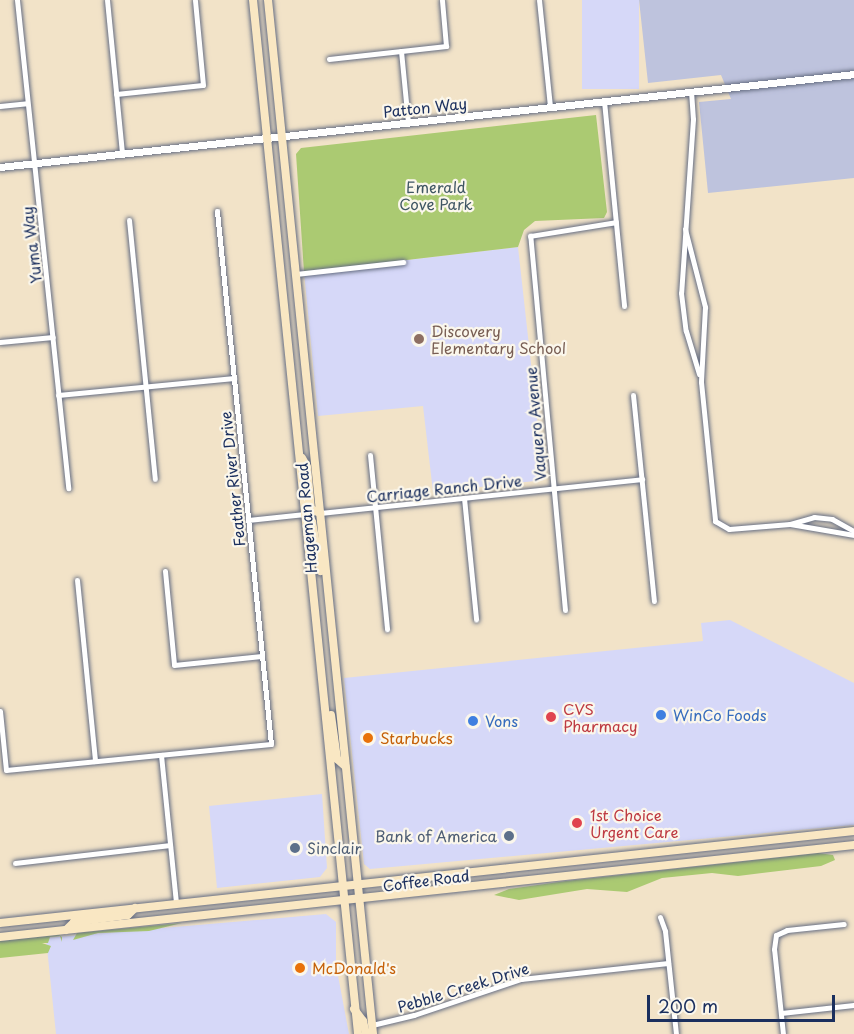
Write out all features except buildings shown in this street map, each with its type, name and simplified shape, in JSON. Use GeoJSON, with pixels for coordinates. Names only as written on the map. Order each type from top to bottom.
{"type":"FeatureCollection","features":[{"type":"Feature","properties":{"kind":"main road","name":"Hageman Road"},"geometry":{"type":"LineString","coordinates":[[253,0],[304,514],[325,699],[342,902],[353,1008],[358,1034]]}},
{"type":"Feature","properties":{"kind":"main road","name":"Hageman Road"},"geometry":{"type":"LineString","coordinates":[[268,0],[373,1034]]}},
{"type":"Feature","properties":{"kind":"main road"},"geometry":{"type":"LineString","coordinates":[[299,454],[307,467],[311,509],[320,513]]}},
{"type":"Feature","properties":{"kind":"main road"},"geometry":{"type":"LineString","coordinates":[[304,514],[312,522],[326,587]]}},
{"type":"Feature","properties":{"kind":"main road"},"geometry":{"type":"LineString","coordinates":[[325,699],[337,759],[345,766]]}},
{"type":"Feature","properties":{"kind":"main road","name":"Coffee Road"},"geometry":{"type":"LineString","coordinates":[[0,923],[341,884],[854,831]]}},
{"type":"Feature","properties":{"kind":"main road","name":"Coffee Road"},"geometry":{"type":"LineString","coordinates":[[0,937],[359,901],[854,845]]}},
{"type":"Feature","properties":{"kind":"main road"},"geometry":{"type":"LineString","coordinates":[[66,930],[74,922],[128,915],[135,908]]}},
{"type":"Feature","properties":{"kind":"main road"},"geometry":{"type":"LineString","coordinates":[[353,1008],[363,1021],[366,1034]]}},
{"type":"Feature","properties":{"kind":"street","name":"Yuma Way"},"geometry":{"type":"LineString","coordinates":[[17,0],[68,488]]}},
{"type":"Feature","properties":{"kind":"street"},"geometry":{"type":"LineString","coordinates":[[107,0],[122,154]]}},
{"type":"Feature","properties":{"kind":"street"},"geometry":{"type":"LineString","coordinates":[[116,94],[203,85],[195,0]]}},
{"type":"Feature","properties":{"kind":"street"},"geometry":{"type":"LineString","coordinates":[[329,59],[446,46],[442,0]]}},
{"type":"Feature","properties":{"kind":"street"},"geometry":{"type":"LineString","coordinates":[[539,0],[550,106]]}},
{"type":"Feature","properties":{"kind":"street"},"geometry":{"type":"LineString","coordinates":[[401,51],[408,122]]}},
{"type":"Feature","properties":{"kind":"street","name":"Patton Way"},"geometry":{"type":"LineString","coordinates":[[0,167],[854,74]]}},
{"type":"Feature","properties":{"kind":"street"},"geometry":{"type":"LineString","coordinates":[[691,91],[693,119],[682,312],[701,381]]}},
{"type":"Feature","properties":{"kind":"street"},"geometry":{"type":"LineString","coordinates":[[604,101],[624,306]]}},
{"type":"Feature","properties":{"kind":"street"},"geometry":{"type":"LineString","coordinates":[[0,106],[27,103]]}},
{"type":"Feature","properties":{"kind":"street","name":"Feather River Drive"},"geometry":{"type":"LineString","coordinates":[[161,755],[270,744],[217,211]]}},
{"type":"Feature","properties":{"kind":"street"},"geometry":{"type":"LineString","coordinates":[[129,220],[155,479]]}},
{"type":"Feature","properties":{"kind":"street","name":"Vaquero Avenue"},"geometry":{"type":"LineString","coordinates":[[565,610],[530,236],[616,222]]}},
{"type":"Feature","properties":{"kind":"street"},"geometry":{"type":"LineString","coordinates":[[685,229],[705,307],[701,381],[713,504],[719,526],[729,529],[790,524],[823,518],[854,533]]}},
{"type":"Feature","properties":{"kind":"street"},"geometry":{"type":"LineString","coordinates":[[296,274],[403,262]]}},
{"type":"Feature","properties":{"kind":"street"},"geometry":{"type":"LineString","coordinates":[[0,342],[52,337]]}},
{"type":"Feature","properties":{"kind":"street"},"geometry":{"type":"LineString","coordinates":[[58,395],[234,378]]}},
{"type":"Feature","properties":{"kind":"street"},"geometry":{"type":"LineString","coordinates":[[633,395],[654,601]]}},
{"type":"Feature","properties":{"kind":"street"},"geometry":{"type":"LineString","coordinates":[[370,455],[387,629]]}},
{"type":"Feature","properties":{"kind":"street","name":"Carriage Ranch Drive"},"geometry":{"type":"LineString","coordinates":[[320,513],[642,479]]}},
{"type":"Feature","properties":{"kind":"street"},"geometry":{"type":"LineString","coordinates":[[464,498],[476,619]]}},
{"type":"Feature","properties":{"kind":"street"},"geometry":{"type":"LineString","coordinates":[[248,520],[304,514]]}},
{"type":"Feature","properties":{"kind":"street"},"geometry":{"type":"LineString","coordinates":[[790,524],[854,533]]}},
{"type":"Feature","properties":{"kind":"street"},"geometry":{"type":"LineString","coordinates":[[165,571],[174,664],[262,656]]}},
{"type":"Feature","properties":{"kind":"street"},"geometry":{"type":"LineString","coordinates":[[77,580],[95,761]]}},
{"type":"Feature","properties":{"kind":"street"},"geometry":{"type":"LineString","coordinates":[[0,711],[6,770],[161,755],[176,903]]}},
{"type":"Feature","properties":{"kind":"street"},"geometry":{"type":"LineString","coordinates":[[15,863],[170,845]]}},
{"type":"Feature","properties":{"kind":"street"},"geometry":{"type":"LineString","coordinates":[[660,916],[676,1034]]}},
{"type":"Feature","properties":{"kind":"street"},"geometry":{"type":"LineString","coordinates":[[783,1034],[774,949],[776,935],[786,930],[844,924]]}},
{"type":"Feature","properties":{"kind":"street","name":"Pebble Creek Drive"},"geometry":{"type":"LineString","coordinates":[[372,1025],[414,1015],[521,979],[668,963]]}},
{"type":"Feature","properties":{"kind":"street"},"geometry":{"type":"LineString","coordinates":[[780,1012],[854,1005]]}},
{"type":"Feature","properties":{"kind":"shaded area"},"geometry":{"type":"Polygon","coordinates":[[[582,0],[639,0],[639,89],[582,89],[582,0]]]}},
{"type":"Feature","properties":{"kind":"shaded area"},"geometry":{"type":"Polygon","coordinates":[[[639,0],[854,0],[854,178],[708,193],[699,102],[731,99],[721,75],[648,83],[639,0]]]}},
{"type":"Feature","properties":{"kind":"shaded area","name":"Discovery Elementary School"},"geometry":{"type":"Polygon","coordinates":[[[518,247],[544,480],[433,492],[423,406],[318,416],[304,272],[518,247]]]}},
{"type":"Feature","properties":{"kind":"shaded area"},"geometry":{"type":"Polygon","coordinates":[[[730,620],[854,683],[854,825],[370,869],[364,864],[344,678],[703,641],[701,623],[730,620]]]}},
{"type":"Feature","properties":{"kind":"shaded area"},"geometry":{"type":"Polygon","coordinates":[[[322,794],[327,868],[320,877],[217,888],[209,806],[322,794]]]}},
{"type":"Feature","properties":{"kind":"shaded area"},"geometry":{"type":"Polygon","coordinates":[[[326,914],[336,922],[336,965],[349,1034],[56,1034],[46,938],[326,914]]]}},
{"type":"Feature","properties":{"kind":"green space","name":"Emerald Cove Park"},"geometry":{"type":"Polygon","coordinates":[[[596,115],[607,212],[604,218],[535,221],[524,230],[518,247],[304,272],[296,154],[301,148],[596,115]]]}},
{"type":"Feature","properties":{"kind":"green space"},"geometry":{"type":"Polygon","coordinates":[[[818,853],[833,855],[835,860],[821,866],[738,876],[712,873],[662,878],[627,892],[587,889],[519,900],[494,895],[509,889],[566,881],[818,853]]]}},
{"type":"Feature","properties":{"kind":"green space"},"geometry":{"type":"Polygon","coordinates":[[[182,923],[149,931],[98,933],[73,940],[77,933],[182,923]]]}},
{"type":"Feature","properties":{"kind":"green space"},"geometry":{"type":"Polygon","coordinates":[[[57,935],[59,935],[62,937],[62,942],[60,936],[50,937],[48,943],[42,943],[51,946],[48,953],[0,958],[0,941],[57,935]]]}},
{"type":"Feature","properties":{"kind":"place","name":"Discovery Elementary School"},"geometry":{"type":"Point","coordinates":[419,339]}},
{"type":"Feature","properties":{"kind":"place","name":"WinCo Foods"},"geometry":{"type":"Point","coordinates":[661,715]}},
{"type":"Feature","properties":{"kind":"place","name":"CVS Pharmacy"},"geometry":{"type":"Point","coordinates":[551,717]}},
{"type":"Feature","properties":{"kind":"place","name":"Vons"},"geometry":{"type":"Point","coordinates":[473,721]}},
{"type":"Feature","properties":{"kind":"place","name":"Starbucks"},"geometry":{"type":"Point","coordinates":[368,738]}},
{"type":"Feature","properties":{"kind":"place","name":"1st Choice Urgent Care"},"geometry":{"type":"Point","coordinates":[577,823]}},
{"type":"Feature","properties":{"kind":"place","name":"Bank of America"},"geometry":{"type":"Point","coordinates":[509,836]}},
{"type":"Feature","properties":{"kind":"place","name":"Sinclair"},"geometry":{"type":"Point","coordinates":[295,848]}},
{"type":"Feature","properties":{"kind":"place","name":"McDonald's"},"geometry":{"type":"Point","coordinates":[300,968]}}]}
